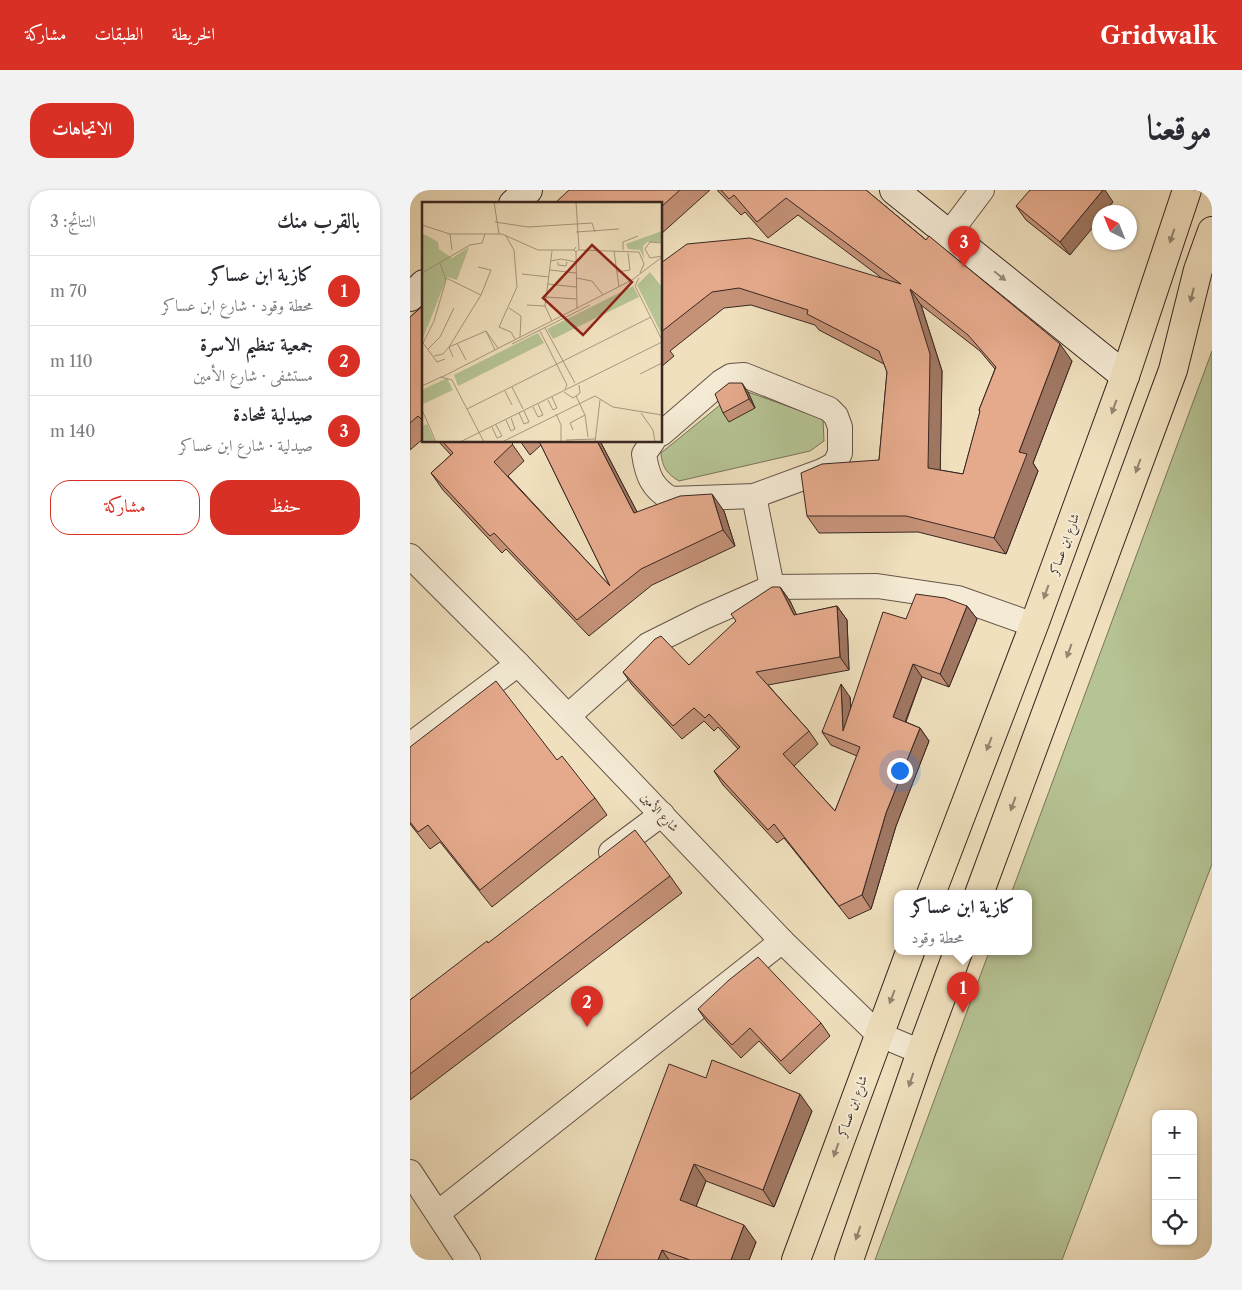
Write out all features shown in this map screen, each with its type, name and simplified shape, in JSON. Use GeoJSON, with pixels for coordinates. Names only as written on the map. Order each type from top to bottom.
{"type":"FeatureCollection","features":[{"type":"Feature","properties":{"kind":"main road","name":"شارع ابن عساكر"},"geometry":{"type":"LineString","coordinates":[[934,890],[1034,625],[1125,376],[1187,190]]}},
{"type":"Feature","properties":{"kind":"main road"},"geometry":{"type":"LineString","coordinates":[[980,890],[1173,370],[1198,270],[1212,232]]}},
{"type":"Feature","properties":{"kind":"main road","name":"شارع ابن عساكر"},"geometry":{"type":"LineString","coordinates":[[796,1260],[878,1034],[909,955]]}},
{"type":"Feature","properties":{"kind":"main road"},"geometry":{"type":"LineString","coordinates":[[849,1260],[957,955]]}},
{"type":"Feature","properties":{"kind":"street"},"geometry":{"type":"LineString","coordinates":[[515,202],[528,190]]}},
{"type":"Feature","properties":{"kind":"street"},"geometry":{"type":"LineString","coordinates":[[894,190],[1125,376]]}},
{"type":"Feature","properties":{"kind":"street"},"geometry":{"type":"LineString","coordinates":[[948,235],[982,190]]}},
{"type":"Feature","properties":{"kind":"street"},"geometry":{"type":"LineString","coordinates":[[410,297],[422,286]]}},
{"type":"Feature","properties":{"kind":"street"},"geometry":{"type":"LineString","coordinates":[[652,442],[644,454],[647,470],[660,493],[671,499],[754,496],[822,471],[835,464],[840,454],[840,427],[836,416],[829,409],[744,376],[731,376],[721,382],[662,433]]}},
{"type":"Feature","properties":{"kind":"street"},"geometry":{"type":"LineString","coordinates":[[754,496],[772,587]]}},
{"type":"Feature","properties":{"kind":"street","name":"شارع الأمين"},"geometry":{"type":"LineString","coordinates":[[410,556],[518,664],[782,941],[878,1034],[921,1052]]}},
{"type":"Feature","properties":{"kind":"street"},"geometry":{"type":"LineString","coordinates":[[568,716],[648,645],[704,617],[772,587],[886,588],[958,598],[1034,625]]}},
{"type":"Feature","properties":{"kind":"street"},"geometry":{"type":"LineString","coordinates":[[410,745],[518,664]]}},
{"type":"Feature","properties":{"kind":"street"},"geometry":{"type":"LineString","coordinates":[[591,867],[662,814]]}},
{"type":"Feature","properties":{"kind":"street"},"geometry":{"type":"LineString","coordinates":[[438,1213],[782,941]]}},
{"type":"Feature","properties":{"kind":"street"},"geometry":{"type":"LineString","coordinates":[[410,1172],[468,1260]]}},
{"type":"Feature","properties":{"kind":"green space"},"geometry":{"type":"Polygon","coordinates":[[[1212,351],[1212,864],[1062,1260],[875,1260],[988,955],[1032,955],[1032,890],[1012,890],[1212,351]]]}},
{"type":"Feature","properties":{"kind":"green space"},"geometry":{"type":"Polygon","coordinates":[[[736,392],[748,392],[823,419],[824,441],[810,451],[679,481],[668,473],[661,453],[736,392]]]}},
{"type":"Feature","properties":{"kind":"building"},"geometry":{"type":"Polygon","coordinates":[[[569,190],[680,190],[662,206],[662,202],[556,202],[569,190]]]}},
{"type":"Feature","properties":{"kind":"building"},"geometry":{"type":"Polygon","coordinates":[[[721,190],[866,190],[926,240],[929,236],[1060,344],[1019,452],[1027,454],[994,538],[906,516],[807,516],[801,473],[822,464],[879,460],[887,372],[879,351],[807,314],[808,310],[739,288],[712,292],[662,331],[662,262],[687,244],[750,238],[901,284],[786,198],[757,222],[734,195],[729,199],[721,190]],[[910,289],[930,354],[928,468],[963,474],[979,410],[996,367],[968,335],[910,289]]]}},
{"type":"Feature","properties":{"kind":"building"},"geometry":{"type":"Polygon","coordinates":[[[1030,190],[1103,190],[1060,242],[1016,206],[1030,190]]]}},
{"type":"Feature","properties":{"kind":"building"},"geometry":{"type":"Polygon","coordinates":[[[422,307],[422,420],[418,416],[410,423],[410,317],[422,307]]]}},
{"type":"Feature","properties":{"kind":"building"},"geometry":{"type":"Polygon","coordinates":[[[729,383],[742,383],[749,399],[723,413],[715,394],[729,383]]]}},
{"type":"Feature","properties":{"kind":"building"},"geometry":{"type":"Polygon","coordinates":[[[443,442],[511,442],[513,444],[494,462],[610,586],[539,442],[598,442],[634,513],[680,496],[712,494],[723,530],[641,569],[577,620],[494,533],[490,536],[431,473],[453,453],[443,442]]]}},
{"type":"Feature","properties":{"kind":"building"},"geometry":{"type":"Polygon","coordinates":[[[772,587],[780,587],[794,615],[837,606],[840,657],[756,672],[809,731],[783,754],[835,811],[860,747],[822,732],[841,684],[843,731],[883,612],[906,619],[916,594],[945,598],[967,606],[940,674],[913,664],[893,717],[920,728],[886,813],[862,895],[839,906],[774,824],[768,830],[714,771],[740,747],[709,714],[705,718],[694,708],[673,726],[623,672],[655,639],[661,636],[689,665],[736,621],[731,614],[772,587]]]}},
{"type":"Feature","properties":{"kind":"building"},"geometry":{"type":"Polygon","coordinates":[[[496,681],[557,760],[562,756],[595,798],[480,890],[428,825],[418,832],[410,822],[410,747],[496,681]]]}},
{"type":"Feature","properties":{"kind":"building"},"geometry":{"type":"Polygon","coordinates":[[[635,830],[670,876],[410,1074],[410,1000],[487,941],[488,943],[635,830]]]}},
{"type":"Feature","properties":{"kind":"building"},"geometry":{"type":"Polygon","coordinates":[[[758,957],[821,1023],[781,1061],[750,1028],[732,1045],[698,1009],[729,980],[758,957]]]}},
{"type":"Feature","properties":{"kind":"building"},"geometry":{"type":"Polygon","coordinates":[[[712,1060],[800,1094],[763,1190],[694,1164],[680,1200],[744,1225],[731,1260],[690,1260],[662,1250],[658,1260],[595,1260],[669,1064],[706,1078],[712,1060]]]}},
{"type":"Feature","properties":{"kind":"place","name":"صيدلية شحادة"},"geometry":{"type":"Point","coordinates":[964,267]}},
{"type":"Feature","properties":{"kind":"place","name":"كازية ابن عساكر"},"geometry":{"type":"Point","coordinates":[963,1013]}},
{"type":"Feature","properties":{"kind":"place","name":"جمعية تنظيم الاسرة"},"geometry":{"type":"Point","coordinates":[587,1027]}}]}
